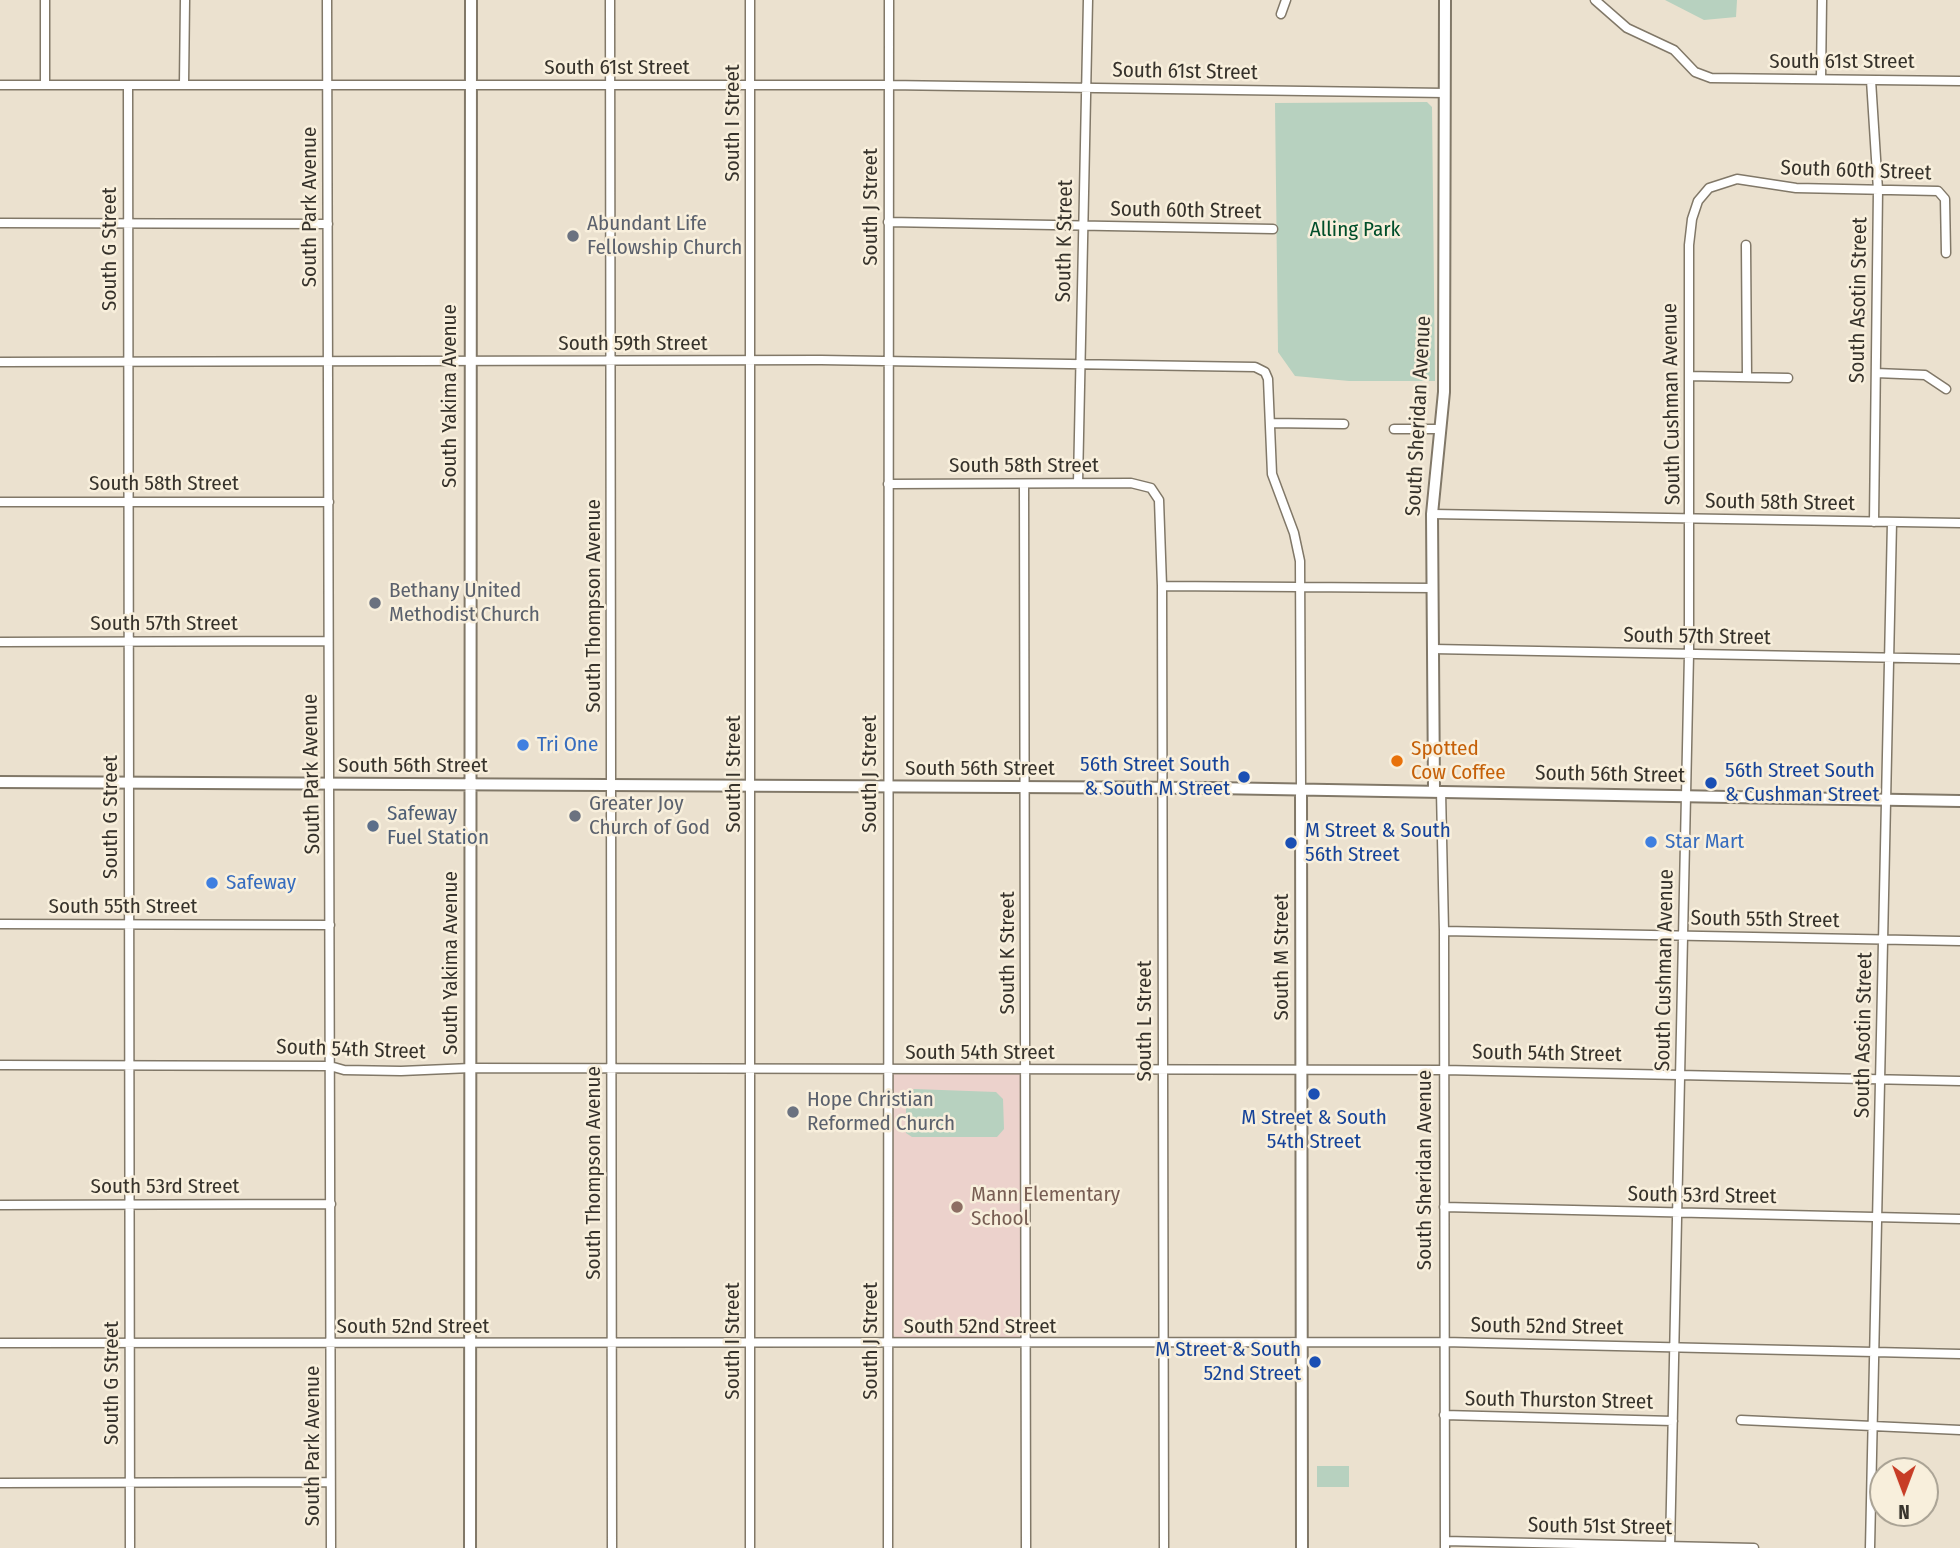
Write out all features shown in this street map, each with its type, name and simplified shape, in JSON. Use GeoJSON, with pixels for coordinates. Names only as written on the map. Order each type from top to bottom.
{"type":"FeatureCollection","features":[{"type":"Feature","properties":{"kind":"main road","name":"South Yakima Avenue"},"geometry":{"type":"LineString","coordinates":[[470,1548],[471,0]]}},
{"type":"Feature","properties":{"kind":"main road","name":"South Sheridan Avenue"},"geometry":{"type":"LineString","coordinates":[[1437,791],[1432,514],[1434,470],[1441,429],[1445,0]]}},
{"type":"Feature","properties":{"kind":"main road","name":"South 56th Street"},"geometry":{"type":"LineString","coordinates":[[0,782],[1301,789],[1960,801]]}},
{"type":"Feature","properties":{"kind":"main road","name":"South M Street"},"geometry":{"type":"LineString","coordinates":[[1301,789],[1302,1548]]}},
{"type":"Feature","properties":{"kind":"street"},"geometry":{"type":"LineString","coordinates":[[45,0],[45,85]]}},
{"type":"Feature","properties":{"kind":"street"},"geometry":{"type":"LineString","coordinates":[[184,84],[185,0]]}},
{"type":"Feature","properties":{"kind":"street","name":"South Park Avenue"},"geometry":{"type":"LineString","coordinates":[[327,0],[331,1548]]}},
{"type":"Feature","properties":{"kind":"street","name":"South Thompson Avenue"},"geometry":{"type":"LineString","coordinates":[[610,0],[612,1548]]}},
{"type":"Feature","properties":{"kind":"street","name":"South I Street"},"geometry":{"type":"LineString","coordinates":[[750,0],[750,1548]]}},
{"type":"Feature","properties":{"kind":"street","name":"South J Street"},"geometry":{"type":"LineString","coordinates":[[888,0],[888,1548]]}},
{"type":"Feature","properties":{"kind":"street","name":"South K Street"},"geometry":{"type":"LineString","coordinates":[[1079,483],[1088,0]]}},
{"type":"Feature","properties":{"kind":"street"},"geometry":{"type":"LineString","coordinates":[[1282,14],[1286,0]]}},
{"type":"Feature","properties":{"kind":"street","name":"South 61st Street"},"geometry":{"type":"LineString","coordinates":[[1595,0],[1627,28],[1674,50],[1695,72],[1724,79],[1960,81]]}},
{"type":"Feature","properties":{"kind":"street"},"geometry":{"type":"LineString","coordinates":[[1821,79],[1822,0]]}},
{"type":"Feature","properties":{"kind":"street","name":"South Asotin Street"},"geometry":{"type":"LineString","coordinates":[[1871,80],[1878,190],[1874,522]]}},
{"type":"Feature","properties":{"kind":"street","name":"South 61st Street"},"geometry":{"type":"LineString","coordinates":[[0,85],[888,85],[1445,93]]}},
{"type":"Feature","properties":{"kind":"street","name":"South G Street"},"geometry":{"type":"LineString","coordinates":[[128,85],[130,1548]]}},
{"type":"Feature","properties":{"kind":"street","name":"South 60th Street"},"geometry":{"type":"LineString","coordinates":[[1709,188],[1724,181],[1742,179],[1787,187],[1942,192],[1946,253]]}},
{"type":"Feature","properties":{"kind":"street","name":"South Cushman Avenue"},"geometry":{"type":"LineString","coordinates":[[1670,1547],[1691,519],[1689,238],[1697,205],[1709,188]]}},
{"type":"Feature","properties":{"kind":"street","name":"South 60th Street"},"geometry":{"type":"LineString","coordinates":[[888,222],[1273,229]]}},
{"type":"Feature","properties":{"kind":"street"},"geometry":{"type":"LineString","coordinates":[[0,223],[328,224]]}},
{"type":"Feature","properties":{"kind":"street"},"geometry":{"type":"LineString","coordinates":[[1746,246],[1747,377]]}},
{"type":"Feature","properties":{"kind":"street","name":"South 59th Street"},"geometry":{"type":"LineString","coordinates":[[0,362],[889,361],[1246,366],[1265,372]]}},
{"type":"Feature","properties":{"kind":"street","name":"South M Street"},"geometry":{"type":"LineString","coordinates":[[1265,372],[1269,386],[1272,474],[1297,543],[1301,587],[1301,789]]}},
{"type":"Feature","properties":{"kind":"street"},"geometry":{"type":"LineString","coordinates":[[1876,373],[1925,375],[1946,388]]}},
{"type":"Feature","properties":{"kind":"street"},"geometry":{"type":"LineString","coordinates":[[1689,376],[1788,377]]}},
{"type":"Feature","properties":{"kind":"street"},"geometry":{"type":"LineString","coordinates":[[1270,423],[1344,424]]}},
{"type":"Feature","properties":{"kind":"street"},"geometry":{"type":"LineString","coordinates":[[1395,429],[1441,429]]}},
{"type":"Feature","properties":{"kind":"street","name":"South 58th Street"},"geometry":{"type":"LineString","coordinates":[[887,484],[1138,484],[1151,488],[1157,495]]}},
{"type":"Feature","properties":{"kind":"street","name":"South K Street"},"geometry":{"type":"LineString","coordinates":[[1024,484],[1026,1548]]}},
{"type":"Feature","properties":{"kind":"street","name":"South L Street"},"geometry":{"type":"LineString","coordinates":[[1157,495],[1161,512],[1162,586],[1164,1548]]}},
{"type":"Feature","properties":{"kind":"street","name":"South 58th Street"},"geometry":{"type":"LineString","coordinates":[[0,502],[329,502]]}},
{"type":"Feature","properties":{"kind":"street","name":"South 58th Street"},"geometry":{"type":"LineString","coordinates":[[1432,514],[1960,523]]}},
{"type":"Feature","properties":{"kind":"street","name":"South Asotin Street"},"geometry":{"type":"LineString","coordinates":[[1870,1548],[1892,522]]}},
{"type":"Feature","properties":{"kind":"street"},"geometry":{"type":"LineString","coordinates":[[1162,586],[1433,588]]}},
{"type":"Feature","properties":{"kind":"street","name":"South 57th Street"},"geometry":{"type":"LineString","coordinates":[[0,642],[328,641]]}},
{"type":"Feature","properties":{"kind":"street","name":"South 57th Street"},"geometry":{"type":"LineString","coordinates":[[1433,649],[1960,659]]}},
{"type":"Feature","properties":{"kind":"street","name":"South Sheridan Avenue"},"geometry":{"type":"LineString","coordinates":[[1437,791],[1444,931],[1445,1544]]}},
{"type":"Feature","properties":{"kind":"street","name":"South 55th Street"},"geometry":{"type":"LineString","coordinates":[[0,924],[330,925]]}},
{"type":"Feature","properties":{"kind":"street","name":"South 55th Street"},"geometry":{"type":"LineString","coordinates":[[1444,931],[1960,941]]}},
{"type":"Feature","properties":{"kind":"street","name":"South 54th Street"},"geometry":{"type":"LineString","coordinates":[[0,1065],[330,1066],[344,1070],[401,1071],[1444,1070],[1960,1081]]}},
{"type":"Feature","properties":{"kind":"street","name":"South 53rd Street"},"geometry":{"type":"LineString","coordinates":[[0,1205],[331,1204]]}},
{"type":"Feature","properties":{"kind":"street","name":"South 53rd Street"},"geometry":{"type":"LineString","coordinates":[[1444,1207],[1960,1219]]}},
{"type":"Feature","properties":{"kind":"street","name":"South 52nd Street"},"geometry":{"type":"LineString","coordinates":[[0,1343],[889,1345],[1444,1342],[1960,1354]]}},
{"type":"Feature","properties":{"kind":"street","name":"South Thurston Street"},"geometry":{"type":"LineString","coordinates":[[1444,1416],[1673,1421]]}},
{"type":"Feature","properties":{"kind":"street"},"geometry":{"type":"LineString","coordinates":[[1741,1420],[1960,1430]]}},
{"type":"Feature","properties":{"kind":"street"},"geometry":{"type":"LineString","coordinates":[[0,1483],[330,1482]]}},
{"type":"Feature","properties":{"kind":"street","name":"South 51st Street"},"geometry":{"type":"LineString","coordinates":[[1445,1544],[1754,1548]]}},
{"type":"Feature","properties":{"kind":"shaded area","name":"Mann Elementary School"},"geometry":{"type":"Polygon","coordinates":[[[1025,1070],[1026,1344],[889,1345],[889,1071],[1025,1070]]]}},
{"type":"Feature","properties":{"kind":"green space"},"geometry":{"type":"Polygon","coordinates":[[[1665,0],[1737,0],[1736,17],[1704,20],[1665,0]]]}},
{"type":"Feature","properties":{"kind":"green space","name":"Alling Park"},"geometry":{"type":"Polygon","coordinates":[[[1427,102],[1432,107],[1435,381],[1349,381],[1295,376],[1278,352],[1275,103],[1427,102]]]}},
{"type":"Feature","properties":{"kind":"green space"},"geometry":{"type":"Polygon","coordinates":[[[914,1089],[996,1092],[1003,1099],[1004,1129],[997,1137],[912,1137],[906,1133],[906,1096],[914,1089]]]}},
{"type":"Feature","properties":{"kind":"green space"},"geometry":{"type":"Polygon","coordinates":[[[1317,1466],[1349,1466],[1349,1487],[1317,1487],[1317,1466]]]}},
{"type":"Feature","properties":{"kind":"place","name":"Abundant Life Fellowship Church"},"geometry":{"type":"Point","coordinates":[573,236]}},
{"type":"Feature","properties":{"kind":"place","name":"Bethany United Methodist Church"},"geometry":{"type":"Point","coordinates":[375,603]}},
{"type":"Feature","properties":{"kind":"place","name":"Tri One"},"geometry":{"type":"Point","coordinates":[523,745]}},
{"type":"Feature","properties":{"kind":"place","name":"Spotted Cow Coffee"},"geometry":{"type":"Point","coordinates":[1397,761]}},
{"type":"Feature","properties":{"kind":"place","name":"56th Street South & South M Street"},"geometry":{"type":"Point","coordinates":[1244,777]}},
{"type":"Feature","properties":{"kind":"place","name":"56th Street South & Cushman Street"},"geometry":{"type":"Point","coordinates":[1711,783]}},
{"type":"Feature","properties":{"kind":"place","name":"Greater Joy Church of God"},"geometry":{"type":"Point","coordinates":[575,816]}},
{"type":"Feature","properties":{"kind":"place","name":"Safeway Fuel Station"},"geometry":{"type":"Point","coordinates":[373,826]}},
{"type":"Feature","properties":{"kind":"place","name":"Star Mart"},"geometry":{"type":"Point","coordinates":[1651,842]}},
{"type":"Feature","properties":{"kind":"place","name":"M Street & South 56th Street"},"geometry":{"type":"Point","coordinates":[1291,843]}},
{"type":"Feature","properties":{"kind":"place","name":"Safeway"},"geometry":{"type":"Point","coordinates":[212,883]}},
{"type":"Feature","properties":{"kind":"place","name":"M Street & South 54th Street"},"geometry":{"type":"Point","coordinates":[1314,1094]}},
{"type":"Feature","properties":{"kind":"place","name":"Hope Christian Reformed Church"},"geometry":{"type":"Point","coordinates":[793,1112]}},
{"type":"Feature","properties":{"kind":"place","name":"Mann Elementary School"},"geometry":{"type":"Point","coordinates":[957,1207]}},
{"type":"Feature","properties":{"kind":"place","name":"M Street & South 52nd Street"},"geometry":{"type":"Point","coordinates":[1315,1362]}}]}
